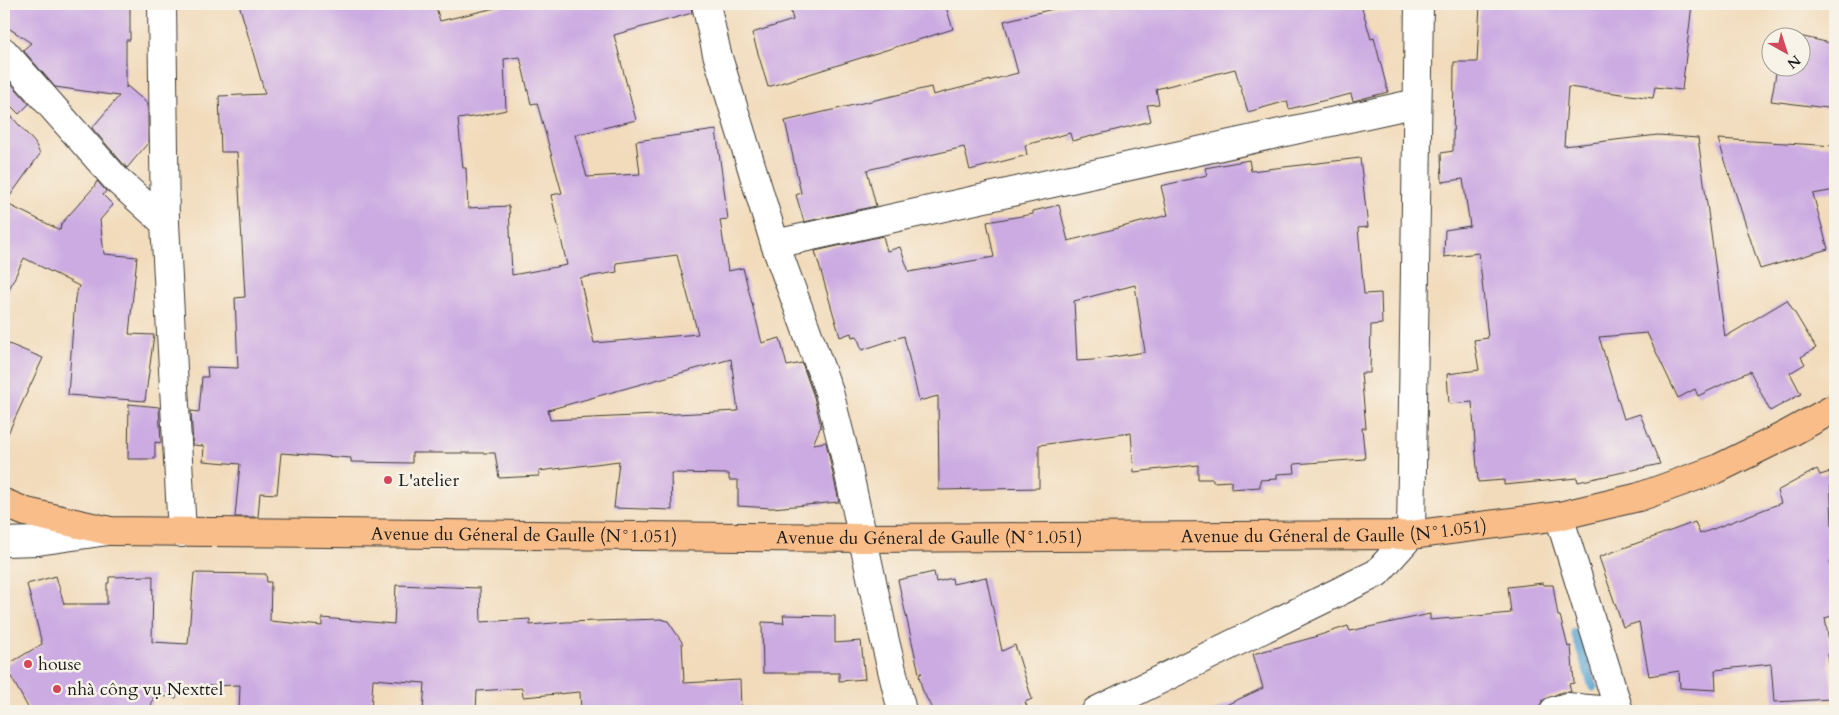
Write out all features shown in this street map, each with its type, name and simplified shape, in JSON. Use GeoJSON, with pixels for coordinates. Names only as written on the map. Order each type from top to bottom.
{"type":"FeatureCollection","features":[{"type":"Feature","properties":{"kind":"main road","name":"Avenue du Géneral de Gaulle (N°1.051)"},"geometry":{"type":"LineString","coordinates":[[4,503],[26,512],[110,531],[182,533],[864,538],[1411,535],[1559,516],[1639,497],[1717,469],[1835,408]]}},
{"type":"Feature","properties":{"kind":"street"},"geometry":{"type":"LineString","coordinates":[[162,4],[165,223],[182,533]]}},
{"type":"Feature","properties":{"kind":"street"},"geometry":{"type":"LineString","coordinates":[[706,4],[717,54],[775,244],[829,392],[864,538],[884,637],[902,711]]}},
{"type":"Feature","properties":{"kind":"street"},"geometry":{"type":"LineString","coordinates":[[1096,711],[1377,573],[1411,535],[1419,4]]}},
{"type":"Feature","properties":{"kind":"street"},"geometry":{"type":"LineString","coordinates":[[4,52],[116,179],[165,223]]}},
{"type":"Feature","properties":{"kind":"street"},"geometry":{"type":"LineString","coordinates":[[775,244],[1417,103]]}},
{"type":"Feature","properties":{"kind":"street"},"geometry":{"type":"LineString","coordinates":[[1559,516],[1620,711]]}},
{"type":"Feature","properties":{"kind":"street"},"geometry":{"type":"LineString","coordinates":[[4,542],[38,541],[110,531]]}},
{"type":"Feature","properties":{"kind":"street"},"geometry":{"type":"LineString","coordinates":[[1554,711],[1567,708],[1610,711]]}},
{"type":"Feature","properties":{"kind":"building"},"geometry":{"type":"Polygon","coordinates":[[[4,4],[130,4],[130,40],[126,40],[126,88],[127,86],[148,104],[148,143],[127,168],[92,128],[119,96],[55,87],[23,50],[31,43],[4,25],[4,4]]]}},
{"type":"Feature","properties":{"kind":"building"},"geometry":{"type":"Polygon","coordinates":[[[239,4],[435,4],[440,21],[512,4],[691,4],[692,13],[614,35],[636,120],[575,135],[587,177],[640,174],[636,141],[716,130],[728,219],[720,220],[728,271],[743,268],[762,343],[780,338],[787,366],[802,363],[814,397],[821,426],[813,444],[826,442],[839,502],[772,508],[738,506],[738,480],[729,480],[729,474],[671,473],[672,510],[614,508],[619,461],[539,471],[539,476],[499,478],[495,453],[412,453],[412,463],[351,462],[351,458],[281,453],[277,494],[260,493],[258,517],[235,517],[240,464],[203,461],[204,446],[193,445],[191,411],[199,412],[202,377],[208,377],[207,367],[238,368],[235,298],[245,297],[237,152],[221,152],[219,96],[265,94],[239,4]],[[520,57],[504,59],[506,110],[458,119],[463,168],[466,168],[468,208],[509,206],[512,275],[567,265],[551,195],[562,193],[537,103],[531,104],[520,57]],[[677,255],[616,263],[617,272],[580,278],[594,343],[698,334],[677,255]],[[731,359],[548,410],[550,420],[738,411],[731,359]]]}},
{"type":"Feature","properties":{"kind":"building"},"geometry":{"type":"Polygon","coordinates":[[[789,4],[945,4],[953,29],[768,87],[752,33],[793,20],[789,4]]]}},
{"type":"Feature","properties":{"kind":"building"},"geometry":{"type":"Polygon","coordinates":[[[1073,4],[1361,4],[1371,39],[1374,38],[1388,92],[1353,101],[1351,94],[1289,109],[1287,101],[1248,112],[1235,69],[1156,89],[1159,104],[1147,105],[1151,121],[1072,141],[1070,133],[1025,145],[1027,155],[970,170],[964,147],[867,170],[876,206],[804,222],[796,195],[801,193],[785,121],[931,87],[933,95],[1018,73],[1004,21],[1073,4]]]}},
{"type":"Feature","properties":{"kind":"building"},"geometry":{"type":"Polygon","coordinates":[[[1480,4],[1692,4],[1682,90],[1655,87],[1653,98],[1568,87],[1564,146],[1658,135],[1698,138],[1725,337],[1787,300],[1816,348],[1801,357],[1805,364],[1790,373],[1801,394],[1770,411],[1750,371],[1698,396],[1695,389],[1678,398],[1647,333],[1599,337],[1624,419],[1640,414],[1660,464],[1578,482],[1577,478],[1504,485],[1504,480],[1478,482],[1472,402],[1449,404],[1447,374],[1479,370],[1474,340],[1488,338],[1479,253],[1444,257],[1445,230],[1470,226],[1463,179],[1442,182],[1441,153],[1453,151],[1454,62],[1477,62],[1480,4]]]}},
{"type":"Feature","properties":{"kind":"building"},"geometry":{"type":"Polygon","coordinates":[[[1812,39],[1835,44],[1835,109],[1771,101],[1775,78],[1812,78],[1812,39]]]}},
{"type":"Feature","properties":{"kind":"building"},"geometry":{"type":"Polygon","coordinates":[[[4,75],[29,104],[19,114],[4,99],[4,75]]]}},
{"type":"Feature","properties":{"kind":"building"},"geometry":{"type":"Polygon","coordinates":[[[4,108],[35,143],[40,154],[5,203],[60,230],[61,224],[94,187],[97,181],[106,191],[103,195],[113,205],[100,220],[104,254],[137,257],[129,334],[154,335],[145,401],[68,395],[75,298],[79,286],[24,258],[4,300],[4,108]]]}},
{"type":"Feature","properties":{"kind":"building"},"geometry":{"type":"Polygon","coordinates":[[[1718,139],[1835,146],[1835,190],[1813,194],[1828,249],[1760,269],[1718,139]]]}},
{"type":"Feature","properties":{"kind":"building"},"geometry":{"type":"Polygon","coordinates":[[[1360,158],[1368,227],[1358,228],[1364,294],[1381,293],[1382,324],[1371,325],[1370,373],[1361,373],[1366,428],[1362,428],[1365,459],[1294,464],[1295,473],[1277,474],[1277,479],[1260,480],[1260,487],[1231,489],[1231,481],[1213,482],[1213,479],[1198,479],[1198,465],[1134,472],[1131,433],[1039,445],[1039,488],[939,490],[938,396],[919,401],[904,336],[862,350],[857,336],[852,337],[851,333],[840,337],[815,251],[883,236],[887,251],[900,247],[909,272],[994,257],[987,222],[1033,214],[1033,211],[1059,205],[1068,241],[1168,215],[1161,186],[1207,175],[1205,168],[1249,160],[1251,171],[1360,158]],[[1135,285],[1074,301],[1077,361],[1145,352],[1135,285]]]}},
{"type":"Feature","properties":{"kind":"building"},"geometry":{"type":"Polygon","coordinates":[[[4,342],[43,358],[4,442],[4,342]]]}},
{"type":"Feature","properties":{"kind":"building"},"geometry":{"type":"Polygon","coordinates":[[[129,404],[159,407],[161,443],[155,442],[155,459],[128,459],[129,404]]]}},
{"type":"Feature","properties":{"kind":"building"},"geometry":{"type":"Polygon","coordinates":[[[1817,469],[1820,475],[1830,472],[1832,526],[1835,526],[1835,562],[1830,562],[1835,596],[1835,615],[1825,618],[1831,654],[1828,654],[1833,699],[1774,702],[1771,664],[1715,670],[1716,690],[1680,688],[1679,671],[1649,676],[1639,622],[1623,627],[1599,557],[1695,522],[1700,534],[1781,503],[1777,491],[1817,469]]]}},
{"type":"Feature","properties":{"kind":"building"},"geometry":{"type":"Polygon","coordinates":[[[934,572],[936,582],[952,578],[953,584],[986,577],[1002,651],[1015,645],[1032,699],[1025,702],[1029,711],[933,711],[922,689],[919,675],[922,673],[919,673],[898,580],[934,572]]]}},
{"type":"Feature","properties":{"kind":"building"},"geometry":{"type":"Polygon","coordinates":[[[194,573],[266,574],[267,582],[271,582],[270,621],[322,626],[322,618],[394,624],[396,585],[480,588],[481,622],[530,619],[530,625],[661,619],[668,621],[682,642],[684,683],[740,680],[741,711],[581,711],[580,692],[523,697],[522,688],[477,691],[476,711],[423,711],[425,683],[373,679],[371,711],[239,711],[240,685],[178,687],[176,698],[154,695],[150,711],[30,711],[5,666],[42,644],[27,584],[56,576],[64,604],[107,604],[107,583],[109,583],[109,577],[153,576],[152,642],[188,644],[194,573]]]}},
{"type":"Feature","properties":{"kind":"building"},"geometry":{"type":"Polygon","coordinates":[[[1543,583],[1543,585],[1553,585],[1558,616],[1560,616],[1568,647],[1571,646],[1574,683],[1569,684],[1571,692],[1562,692],[1543,700],[1539,711],[1213,711],[1263,688],[1253,654],[1348,626],[1350,631],[1430,614],[1430,620],[1511,613],[1508,587],[1543,583]]]}},
{"type":"Feature","properties":{"kind":"building"},"geometry":{"type":"Polygon","coordinates":[[[783,615],[835,616],[835,643],[861,641],[865,679],[839,681],[839,673],[763,673],[762,622],[784,623],[783,615]]]}},
{"type":"Feature","properties":{"kind":"waterway"},"geometry":{"type":"LineString","coordinates":[[1575,632],[1593,687]]}},
{"type":"Feature","properties":{"kind":"place","name":"L'atelier"},"geometry":{"type":"Point","coordinates":[388,480]}},
{"type":"Feature","properties":{"kind":"place","name":"house"},"geometry":{"type":"Point","coordinates":[28,664]}},
{"type":"Feature","properties":{"kind":"place","name":"nhà công vụ Nexttel"},"geometry":{"type":"Point","coordinates":[57,689]}}]}
